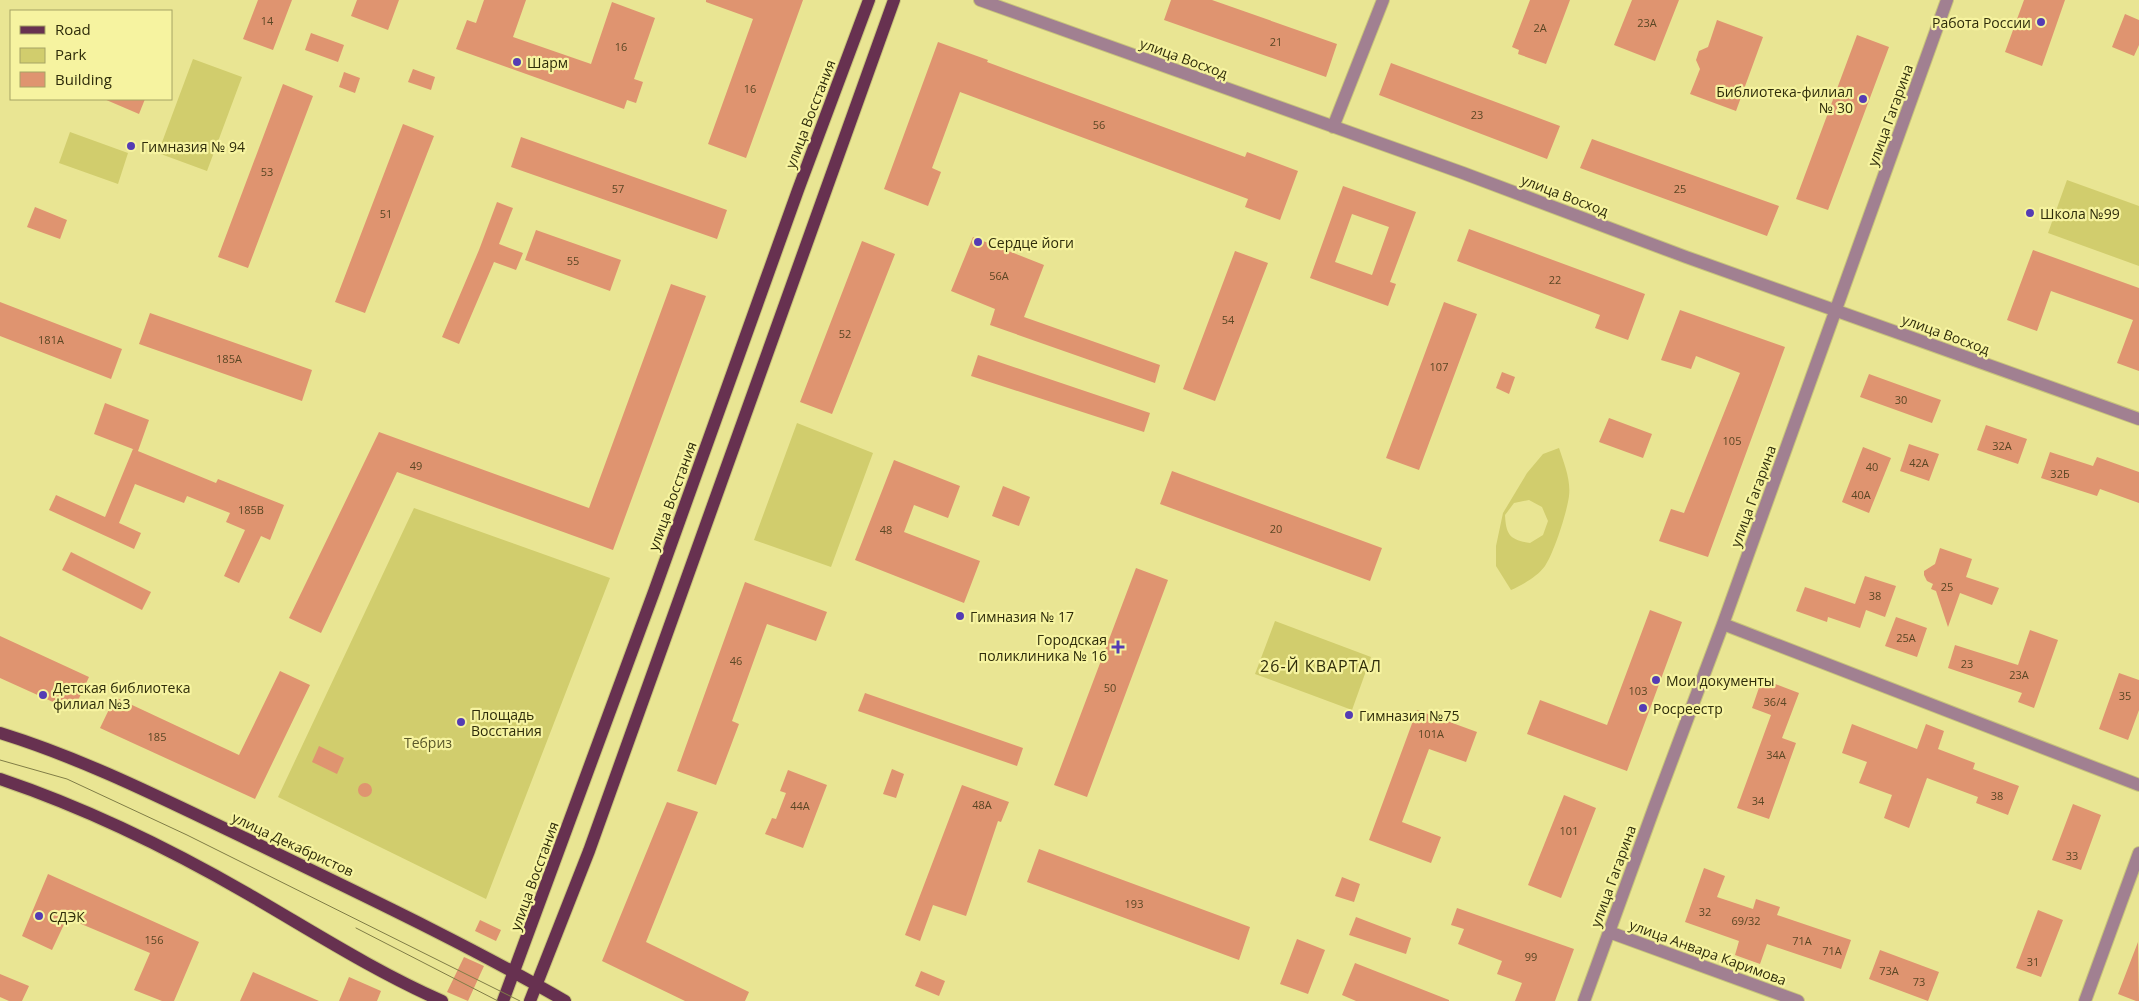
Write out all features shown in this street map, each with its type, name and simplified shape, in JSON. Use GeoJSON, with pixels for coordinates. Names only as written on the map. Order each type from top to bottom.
{"type":"FeatureCollection","features":[{"type":"Feature","properties":{"kind":"main road","name":"улица Восстания"},"geometry":{"type":"LineString","coordinates":[[503,1001],[655,589],[794,199],[869,0]]}},
{"type":"Feature","properties":{"kind":"main road"},"geometry":{"type":"LineString","coordinates":[[530,1001],[592,842],[894,0]]}},
{"type":"Feature","properties":{"kind":"main road","name":"улица Декабристов"},"geometry":{"type":"LineString","coordinates":[[0,733],[68,756],[128,781],[378,901],[514,972],[565,1001]]}},
{"type":"Feature","properties":{"kind":"main road"},"geometry":{"type":"LineString","coordinates":[[0,779],[63,802],[174,854],[247,893],[359,959],[442,1001]]}},
{"type":"Feature","properties":{"kind":"street","name":"улица Восход"},"geometry":{"type":"LineString","coordinates":[[980,0],[1472,176],[1686,257],[2139,420]]}},
{"type":"Feature","properties":{"kind":"street"},"geometry":{"type":"LineString","coordinates":[[1333,127],[1383,0]]}},
{"type":"Feature","properties":{"kind":"street","name":"улица Гагарина"},"geometry":{"type":"LineString","coordinates":[[1584,1001],[1723,624],[1947,0]]}},
{"type":"Feature","properties":{"kind":"street"},"geometry":{"type":"LineString","coordinates":[[1723,624],[2139,785]]}},
{"type":"Feature","properties":{"kind":"street"},"geometry":{"type":"LineString","coordinates":[[2085,1001],[2139,854]]}},
{"type":"Feature","properties":{"kind":"street","name":"улица Анвара Каримова"},"geometry":{"type":"LineString","coordinates":[[1609,932],[1798,1001]]}},
{"type":"Feature","properties":{"kind":"green space"},"geometry":{"type":"Polygon","coordinates":[[[193,59],[242,77],[207,171],[158,153],[193,59]]]}},
{"type":"Feature","properties":{"kind":"green space"},"geometry":{"type":"Polygon","coordinates":[[[70,132],[128,153],[118,184],[59,163],[70,132]]]}},
{"type":"Feature","properties":{"kind":"green space"},"geometry":{"type":"Polygon","coordinates":[[[2067,180],[2139,206],[2139,266],[2048,233],[2067,180]]]}},
{"type":"Feature","properties":{"kind":"green space"},"geometry":{"type":"Polygon","coordinates":[[[797,423],[873,453],[831,567],[754,540],[797,423]]]}},
{"type":"Feature","properties":{"kind":"green space"},"geometry":{"type":"Polygon","coordinates":[[[1559,448],[1568,478],[1568,503],[1549,560],[1534,577],[1511,590],[1496,566],[1496,546],[1503,513],[1527,473],[1543,454],[1559,448]],[[1529,500],[1514,503],[1505,515],[1510,535],[1518,540],[1530,543],[1543,535],[1548,521],[1542,507],[1529,500]]]}},
{"type":"Feature","properties":{"kind":"green space","name":"Тебриз"},"geometry":{"type":"Polygon","coordinates":[[[414,508],[610,578],[486,899],[278,797],[414,508]]]}},
{"type":"Feature","properties":{"kind":"green space"},"geometry":{"type":"Polygon","coordinates":[[[1275,621],[1371,657],[1352,710],[1255,674],[1275,621]]]}},
{"type":"Feature","properties":{"kind":"building"},"geometry":{"type":"Polygon","coordinates":[[[258,0],[292,0],[273,50],[243,39],[258,0]]]}},
{"type":"Feature","properties":{"kind":"building"},"geometry":{"type":"Polygon","coordinates":[[[357,0],[399,0],[388,30],[351,16],[357,0]]]}},
{"type":"Feature","properties":{"kind":"building"},"geometry":{"type":"Polygon","coordinates":[[[484,0],[526,0],[513,37],[591,64],[612,2],[655,18],[634,79],[643,82],[636,103],[627,100],[624,109],[456,49],[467,20],[476,23],[484,0]]]}},
{"type":"Feature","properties":{"kind":"building"},"geometry":{"type":"Polygon","coordinates":[[[706,0],[803,0],[746,158],[708,144],[753,19],[706,2],[706,0]]]}},
{"type":"Feature","properties":{"kind":"building"},"geometry":{"type":"Polygon","coordinates":[[[1171,0],[1212,0],[1337,44],[1326,77],[1164,20],[1171,0]]]}},
{"type":"Feature","properties":{"kind":"building"},"geometry":{"type":"Polygon","coordinates":[[[1530,0],[1570,0],[1546,64],[1518,54],[1519,50],[1512,47],[1530,0]]]}},
{"type":"Feature","properties":{"kind":"building"},"geometry":{"type":"Polygon","coordinates":[[[1632,0],[1679,0],[1655,61],[1614,45],[1632,0]]]}},
{"type":"Feature","properties":{"kind":"building"},"geometry":{"type":"Polygon","coordinates":[[[2024,0],[2065,0],[2042,66],[2005,52],[2024,0]]]}},
{"type":"Feature","properties":{"kind":"building"},"geometry":{"type":"Polygon","coordinates":[[[2125,14],[2139,20],[2139,45],[2134,56],[2112,47],[2125,14]]]}},
{"type":"Feature","properties":{"kind":"building"},"geometry":{"type":"Polygon","coordinates":[[[1717,20],[1763,37],[1736,111],[1690,94],[1700,69],[1696,60],[1699,51],[1708,47],[1717,20]]]}},
{"type":"Feature","properties":{"kind":"building"},"geometry":{"type":"Polygon","coordinates":[[[311,33],[344,45],[338,62],[305,50],[311,33]]]}},
{"type":"Feature","properties":{"kind":"building"},"geometry":{"type":"Polygon","coordinates":[[[1857,35],[1889,47],[1828,210],[1796,199],[1857,35]]]}},
{"type":"Feature","properties":{"kind":"building"},"geometry":{"type":"Polygon","coordinates":[[[938,42],[988,60],[987,62],[1245,157],[1247,152],[1298,171],[1280,220],[1245,207],[1248,199],[960,92],[932,168],[941,172],[928,206],[884,189],[938,42]]]}},
{"type":"Feature","properties":{"kind":"building"},"geometry":{"type":"Polygon","coordinates":[[[1391,63],[1560,126],[1547,159],[1379,95],[1391,63]]]}},
{"type":"Feature","properties":{"kind":"building"},"geometry":{"type":"Polygon","coordinates":[[[413,69],[435,77],[431,90],[408,82],[413,69]]]}},
{"type":"Feature","properties":{"kind":"building"},"geometry":{"type":"Polygon","coordinates":[[[344,72],[360,78],[355,93],[339,87],[344,72]]]}},
{"type":"Feature","properties":{"kind":"building"},"geometry":{"type":"Polygon","coordinates":[[[283,84],[313,96],[248,268],[218,257],[283,84]]]}},
{"type":"Feature","properties":{"kind":"building"},"geometry":{"type":"Polygon","coordinates":[[[106,100],[145,100],[139,114],[106,100]]]}},
{"type":"Feature","properties":{"kind":"building"},"geometry":{"type":"Polygon","coordinates":[[[403,124],[434,136],[365,313],[335,302],[403,124]]]}},
{"type":"Feature","properties":{"kind":"building"},"geometry":{"type":"Polygon","coordinates":[[[521,137],[727,210],[717,239],[511,167],[521,137]]]}},
{"type":"Feature","properties":{"kind":"building"},"geometry":{"type":"Polygon","coordinates":[[[1592,139],[1779,206],[1767,236],[1580,168],[1592,139]]]}},
{"type":"Feature","properties":{"kind":"building"},"geometry":{"type":"Polygon","coordinates":[[[1343,186],[1416,212],[1390,282],[1396,284],[1388,306],[1310,278],[1343,186]],[[1352,214],[1335,262],[1372,275],[1389,227],[1352,214]]]}},
{"type":"Feature","properties":{"kind":"building"},"geometry":{"type":"Polygon","coordinates":[[[497,202],[513,208],[499,244],[523,253],[516,270],[494,262],[459,344],[442,337],[497,202]]]}},
{"type":"Feature","properties":{"kind":"building"},"geometry":{"type":"Polygon","coordinates":[[[35,207],[67,220],[60,239],[27,227],[35,207]]]}},
{"type":"Feature","properties":{"kind":"building"},"geometry":{"type":"Polygon","coordinates":[[[1469,229],[1645,294],[1628,340],[1595,328],[1600,315],[1457,261],[1469,229]]]}},
{"type":"Feature","properties":{"kind":"building"},"geometry":{"type":"Polygon","coordinates":[[[536,230],[621,260],[610,291],[525,260],[536,230]]]}},
{"type":"Feature","properties":{"kind":"building"},"geometry":{"type":"Polygon","coordinates":[[[973,237],[1044,265],[1024,317],[1160,365],[1155,383],[990,325],[995,309],[951,291],[973,237]]]}},
{"type":"Feature","properties":{"kind":"building"},"geometry":{"type":"Polygon","coordinates":[[[862,241],[895,254],[832,414],[800,402],[862,241]]]}},
{"type":"Feature","properties":{"kind":"building"},"geometry":{"type":"Polygon","coordinates":[[[2033,250],[2139,288],[2139,371],[2117,363],[2133,320],[2051,291],[2037,331],[2007,320],[2033,250]]]}},
{"type":"Feature","properties":{"kind":"building"},"geometry":{"type":"Polygon","coordinates":[[[1235,251],[1268,263],[1215,401],[1183,389],[1235,251]]]}},
{"type":"Feature","properties":{"kind":"building"},"geometry":{"type":"Polygon","coordinates":[[[671,284],[706,296],[613,550],[397,472],[321,633],[289,618],[379,432],[589,508],[671,284]]]}},
{"type":"Feature","properties":{"kind":"building"},"geometry":{"type":"Polygon","coordinates":[[[0,302],[122,349],[111,379],[0,336],[0,302]]]}},
{"type":"Feature","properties":{"kind":"building"},"geometry":{"type":"Polygon","coordinates":[[[1444,302],[1477,314],[1419,470],[1386,458],[1444,302]]]}},
{"type":"Feature","properties":{"kind":"building"},"geometry":{"type":"Polygon","coordinates":[[[1680,310],[1785,347],[1708,557],[1659,541],[1671,509],[1684,513],[1740,373],[1696,356],[1691,369],[1661,360],[1680,310]]]}},
{"type":"Feature","properties":{"kind":"building"},"geometry":{"type":"Polygon","coordinates":[[[150,313],[312,370],[302,401],[139,344],[150,313]]]}},
{"type":"Feature","properties":{"kind":"building"},"geometry":{"type":"Polygon","coordinates":[[[978,355],[1150,413],[1144,432],[971,376],[978,355]]]}},
{"type":"Feature","properties":{"kind":"building"},"geometry":{"type":"Polygon","coordinates":[[[1502,372],[1515,377],[1509,394],[1496,388],[1502,372]]]}},
{"type":"Feature","properties":{"kind":"building"},"geometry":{"type":"Polygon","coordinates":[[[1869,374],[1941,400],[1932,423],[1860,397],[1869,374]]]}},
{"type":"Feature","properties":{"kind":"building"},"geometry":{"type":"Polygon","coordinates":[[[105,403],[149,420],[138,451],[94,434],[105,403]]]}},
{"type":"Feature","properties":{"kind":"building"},"geometry":{"type":"Polygon","coordinates":[[[1609,418],[1652,434],[1643,458],[1599,442],[1609,418]]]}},
{"type":"Feature","properties":{"kind":"building"},"geometry":{"type":"Polygon","coordinates":[[[1986,425],[2027,439],[2018,464],[1977,450],[1986,425]]]}},
{"type":"Feature","properties":{"kind":"building"},"geometry":{"type":"Polygon","coordinates":[[[1909,444],[1939,454],[1929,481],[1900,471],[1909,444]]]}},
{"type":"Feature","properties":{"kind":"building"},"geometry":{"type":"Polygon","coordinates":[[[1863,447],[1891,458],[1869,513],[1842,502],[1863,447]]]}},
{"type":"Feature","properties":{"kind":"building"},"geometry":{"type":"Polygon","coordinates":[[[133,449],[216,483],[218,479],[284,505],[270,540],[261,536],[239,583],[224,576],[245,530],[226,522],[230,513],[187,496],[184,503],[135,484],[119,523],[141,533],[134,549],[49,510],[56,495],[105,517],[133,449]]]}},
{"type":"Feature","properties":{"kind":"building"},"geometry":{"type":"Polygon","coordinates":[[[2050,452],[2093,466],[2097,457],[2139,472],[2139,503],[2100,489],[2097,496],[2041,478],[2050,452]]]}},
{"type":"Feature","properties":{"kind":"building"},"geometry":{"type":"Polygon","coordinates":[[[894,460],[960,486],[948,518],[914,505],[904,532],[980,561],[964,603],[855,560],[894,460]]]}},
{"type":"Feature","properties":{"kind":"building"},"geometry":{"type":"Polygon","coordinates":[[[1172,471],[1382,548],[1370,581],[1160,504],[1172,471]]]}},
{"type":"Feature","properties":{"kind":"building"},"geometry":{"type":"Polygon","coordinates":[[[1003,486],[1030,497],[1019,526],[992,516],[1003,486]]]}},
{"type":"Feature","properties":{"kind":"building"},"geometry":{"type":"Polygon","coordinates":[[[1940,548],[1972,559],[1966,577],[1999,588],[1992,605],[1960,593],[1948,627],[1936,591],[1931,589],[1933,584],[1927,581],[1924,575],[1924,571],[1935,564],[1940,548]]]}},
{"type":"Feature","properties":{"kind":"building"},"geometry":{"type":"Polygon","coordinates":[[[71,552],[151,592],[142,610],[62,570],[71,552]]]}},
{"type":"Feature","properties":{"kind":"building"},"geometry":{"type":"Polygon","coordinates":[[[1136,568],[1168,580],[1087,797],[1054,785],[1136,568]]]}},
{"type":"Feature","properties":{"kind":"building"},"geometry":{"type":"Polygon","coordinates":[[[1865,576],[1896,586],[1885,617],[1866,610],[1860,628],[1828,617],[1827,622],[1796,611],[1805,587],[1855,604],[1865,576]]]}},
{"type":"Feature","properties":{"kind":"building"},"geometry":{"type":"Polygon","coordinates":[[[745,582],[827,612],[816,641],[767,624],[732,721],[739,724],[716,785],[677,771],[745,582]]]}},
{"type":"Feature","properties":{"kind":"building"},"geometry":{"type":"Polygon","coordinates":[[[1650,610],[1682,622],[1627,771],[1527,734],[1540,700],[1607,725],[1650,610]]]}},
{"type":"Feature","properties":{"kind":"building"},"geometry":{"type":"Polygon","coordinates":[[[1896,617],[1927,628],[1917,657],[1885,646],[1896,617]]]}},
{"type":"Feature","properties":{"kind":"building"},"geometry":{"type":"Polygon","coordinates":[[[2030,630],[2058,640],[2034,708],[2018,702],[2022,693],[1948,668],[1955,645],[2018,665],[2030,630]]]}},
{"type":"Feature","properties":{"kind":"building"},"geometry":{"type":"Polygon","coordinates":[[[0,636],[89,677],[73,711],[0,678],[0,636]]]}},
{"type":"Feature","properties":{"kind":"building"},"geometry":{"type":"Polygon","coordinates":[[[280,671],[310,685],[255,799],[100,728],[115,697],[239,755],[280,671]]]}},
{"type":"Feature","properties":{"kind":"building"},"geometry":{"type":"Polygon","coordinates":[[[2119,673],[2139,680],[2139,710],[2128,740],[2099,729],[2119,673]]]}},
{"type":"Feature","properties":{"kind":"building"},"geometry":{"type":"Polygon","coordinates":[[[1762,679],[1799,693],[1782,738],[1796,743],[1769,819],[1737,808],[1771,715],[1752,708],[1762,679]]]}},
{"type":"Feature","properties":{"kind":"building"},"geometry":{"type":"Polygon","coordinates":[[[865,693],[1023,748],[1017,766],[858,711],[865,693]]]}},
{"type":"Feature","properties":{"kind":"building"},"geometry":{"type":"Polygon","coordinates":[[[1417,710],[1477,732],[1466,762],[1429,749],[1402,822],[1441,837],[1431,863],[1369,840],[1417,710]]]}},
{"type":"Feature","properties":{"kind":"building"},"geometry":{"type":"Polygon","coordinates":[[[1852,724],[1917,749],[1926,724],[1944,731],[1938,749],[1975,763],[1973,769],[2019,786],[2008,815],[1976,803],[1978,797],[1927,778],[1909,828],[1884,818],[1892,795],[1859,783],[1867,762],[1842,753],[1852,724]]]}},
{"type":"Feature","properties":{"kind":"building"},"geometry":{"type":"Polygon","coordinates":[[[319,746],[344,758],[337,774],[312,762],[319,746]]]}},
{"type":"Feature","properties":{"kind":"building"},"geometry":{"type":"Polygon","coordinates":[[[892,769],[904,774],[896,798],[883,794],[892,769]]]}},
{"type":"Feature","properties":{"kind":"building"},"geometry":{"type":"Polygon","coordinates":[[[788,770],[827,785],[803,848],[765,834],[772,818],[776,819],[786,793],[780,791],[788,770]]]}},
{"type":"Feature","properties":{"kind":"building"},"geometry":{"type":"Polygon","coordinates":[[[362,783],[368,783],[372,790],[368,797],[362,797],[358,793],[358,787],[362,783]]]}},
{"type":"Feature","properties":{"kind":"building"},"geometry":{"type":"Polygon","coordinates":[[[962,785],[1009,802],[1001,822],[998,821],[966,916],[933,905],[920,941],[905,935],[962,785]]]}},
{"type":"Feature","properties":{"kind":"building"},"geometry":{"type":"Polygon","coordinates":[[[1564,795],[1596,808],[1561,898],[1528,885],[1564,795]]]}},
{"type":"Feature","properties":{"kind":"building"},"geometry":{"type":"Polygon","coordinates":[[[667,802],[698,812],[646,942],[749,992],[745,1001],[685,1001],[602,961],[667,802]]]}},
{"type":"Feature","properties":{"kind":"building"},"geometry":{"type":"Polygon","coordinates":[[[2073,804],[2101,815],[2081,870],[2052,860],[2073,804]]]}},
{"type":"Feature","properties":{"kind":"building"},"geometry":{"type":"Polygon","coordinates":[[[1039,849],[1250,927],[1239,960],[1027,882],[1039,849]]]}},
{"type":"Feature","properties":{"kind":"building"},"geometry":{"type":"Polygon","coordinates":[[[1704,868],[1725,876],[1717,897],[1753,909],[1756,899],[1780,907],[1777,915],[1851,940],[1841,969],[1767,944],[1760,964],[1735,955],[1739,941],[1685,922],[1704,868]]]}},
{"type":"Feature","properties":{"kind":"building"},"geometry":{"type":"Polygon","coordinates":[[[48,874],[199,942],[174,1001],[162,1001],[134,990],[150,953],[67,918],[52,950],[22,936],[48,874]]]}},
{"type":"Feature","properties":{"kind":"building"},"geometry":{"type":"Polygon","coordinates":[[[1342,877],[1360,884],[1354,902],[1335,896],[1342,877]]]}},
{"type":"Feature","properties":{"kind":"building"},"geometry":{"type":"Polygon","coordinates":[[[1457,908],[1574,949],[1555,1001],[1515,1001],[1522,983],[1497,974],[1502,961],[1458,944],[1464,929],[1451,925],[1457,908]]]}},
{"type":"Feature","properties":{"kind":"building"},"geometry":{"type":"Polygon","coordinates":[[[2038,910],[2063,920],[2041,977],[2016,968],[2038,910]]]}},
{"type":"Feature","properties":{"kind":"building"},"geometry":{"type":"Polygon","coordinates":[[[1356,917],[1411,938],[1406,954],[1349,935],[1356,917]]]}},
{"type":"Feature","properties":{"kind":"building"},"geometry":{"type":"Polygon","coordinates":[[[480,920],[501,930],[496,941],[475,931],[480,920]]]}},
{"type":"Feature","properties":{"kind":"building"},"geometry":{"type":"Polygon","coordinates":[[[1297,939],[1325,950],[1308,994],[1280,984],[1297,939]]]}},
{"type":"Feature","properties":{"kind":"building"},"geometry":{"type":"Polygon","coordinates":[[[2138,942],[2139,1001],[2136,1001],[2118,994],[2138,942]]]}},
{"type":"Feature","properties":{"kind":"building"},"geometry":{"type":"Polygon","coordinates":[[[1880,950],[1939,972],[1928,1001],[1869,979],[1880,950]]]}},
{"type":"Feature","properties":{"kind":"building"},"geometry":{"type":"Polygon","coordinates":[[[464,957],[484,966],[468,1001],[447,992],[464,957]]]}},
{"type":"Feature","properties":{"kind":"building"},"geometry":{"type":"Polygon","coordinates":[[[1355,963],[1449,1001],[1356,1001],[1342,995],[1355,963]]]}},
{"type":"Feature","properties":{"kind":"building"},"geometry":{"type":"Polygon","coordinates":[[[921,971],[945,981],[939,996],[915,986],[921,971]]]}},
{"type":"Feature","properties":{"kind":"building"},"geometry":{"type":"Polygon","coordinates":[[[253,972],[319,1001],[240,1001],[253,972]]]}},
{"type":"Feature","properties":{"kind":"building"},"geometry":{"type":"Polygon","coordinates":[[[0,974],[29,986],[22,1001],[9,1001],[0,997],[0,974]]]}},
{"type":"Feature","properties":{"kind":"building"},"geometry":{"type":"Polygon","coordinates":[[[349,977],[381,991],[377,1001],[339,1001],[349,977]]]}},
{"type":"Feature","properties":{"kind":"tram line"},"geometry":{"type":"LineString","coordinates":[[0,760],[67,779],[187,835],[520,1001]]}},
{"type":"Feature","properties":{"kind":"tram line"},"geometry":{"type":"LineString","coordinates":[[356,928],[498,1001]]}},
{"type":"Feature","properties":{"kind":"place","name":"Работа России"},"geometry":{"type":"Point","coordinates":[2041,22]}},
{"type":"Feature","properties":{"kind":"place","name":"Шарм"},"geometry":{"type":"Point","coordinates":[517,62]}},
{"type":"Feature","properties":{"kind":"place","name":"Библиотека-филиал № 30"},"geometry":{"type":"Point","coordinates":[1863,99]}},
{"type":"Feature","properties":{"kind":"place","name":"Гимназия № 94"},"geometry":{"type":"Point","coordinates":[131,146]}},
{"type":"Feature","properties":{"kind":"place","name":"Школа №99"},"geometry":{"type":"Point","coordinates":[2030,213]}},
{"type":"Feature","properties":{"kind":"place","name":"Сердце йоги"},"geometry":{"type":"Point","coordinates":[978,242]}},
{"type":"Feature","properties":{"kind":"place","name":"Гимназия № 17"},"geometry":{"type":"Point","coordinates":[960,616]}},
{"type":"Feature","properties":{"kind":"place","name":"Городская поликлиника № 16"},"geometry":{"type":"Point","coordinates":[1118,647]}},
{"type":"Feature","properties":{"kind":"place","name":"Мои документы"},"geometry":{"type":"Point","coordinates":[1656,680]}},
{"type":"Feature","properties":{"kind":"place","name":"Детская библиотека филиал №3"},"geometry":{"type":"Point","coordinates":[43,695]}},
{"type":"Feature","properties":{"kind":"place","name":"Росреестр"},"geometry":{"type":"Point","coordinates":[1643,708]}},
{"type":"Feature","properties":{"kind":"place","name":"Гимназия №75"},"geometry":{"type":"Point","coordinates":[1349,715]}},
{"type":"Feature","properties":{"kind":"place","name":"Площадь Восстания"},"geometry":{"type":"Point","coordinates":[461,722]}},
{"type":"Feature","properties":{"kind":"place","name":"СДЭК"},"geometry":{"type":"Point","coordinates":[39,916]}},
{"type":"Feature","properties":{"kind":"district","name":"26-Й КВАРТАЛ"},"geometry":{"type":"Point","coordinates":[1321,666]}}]}
